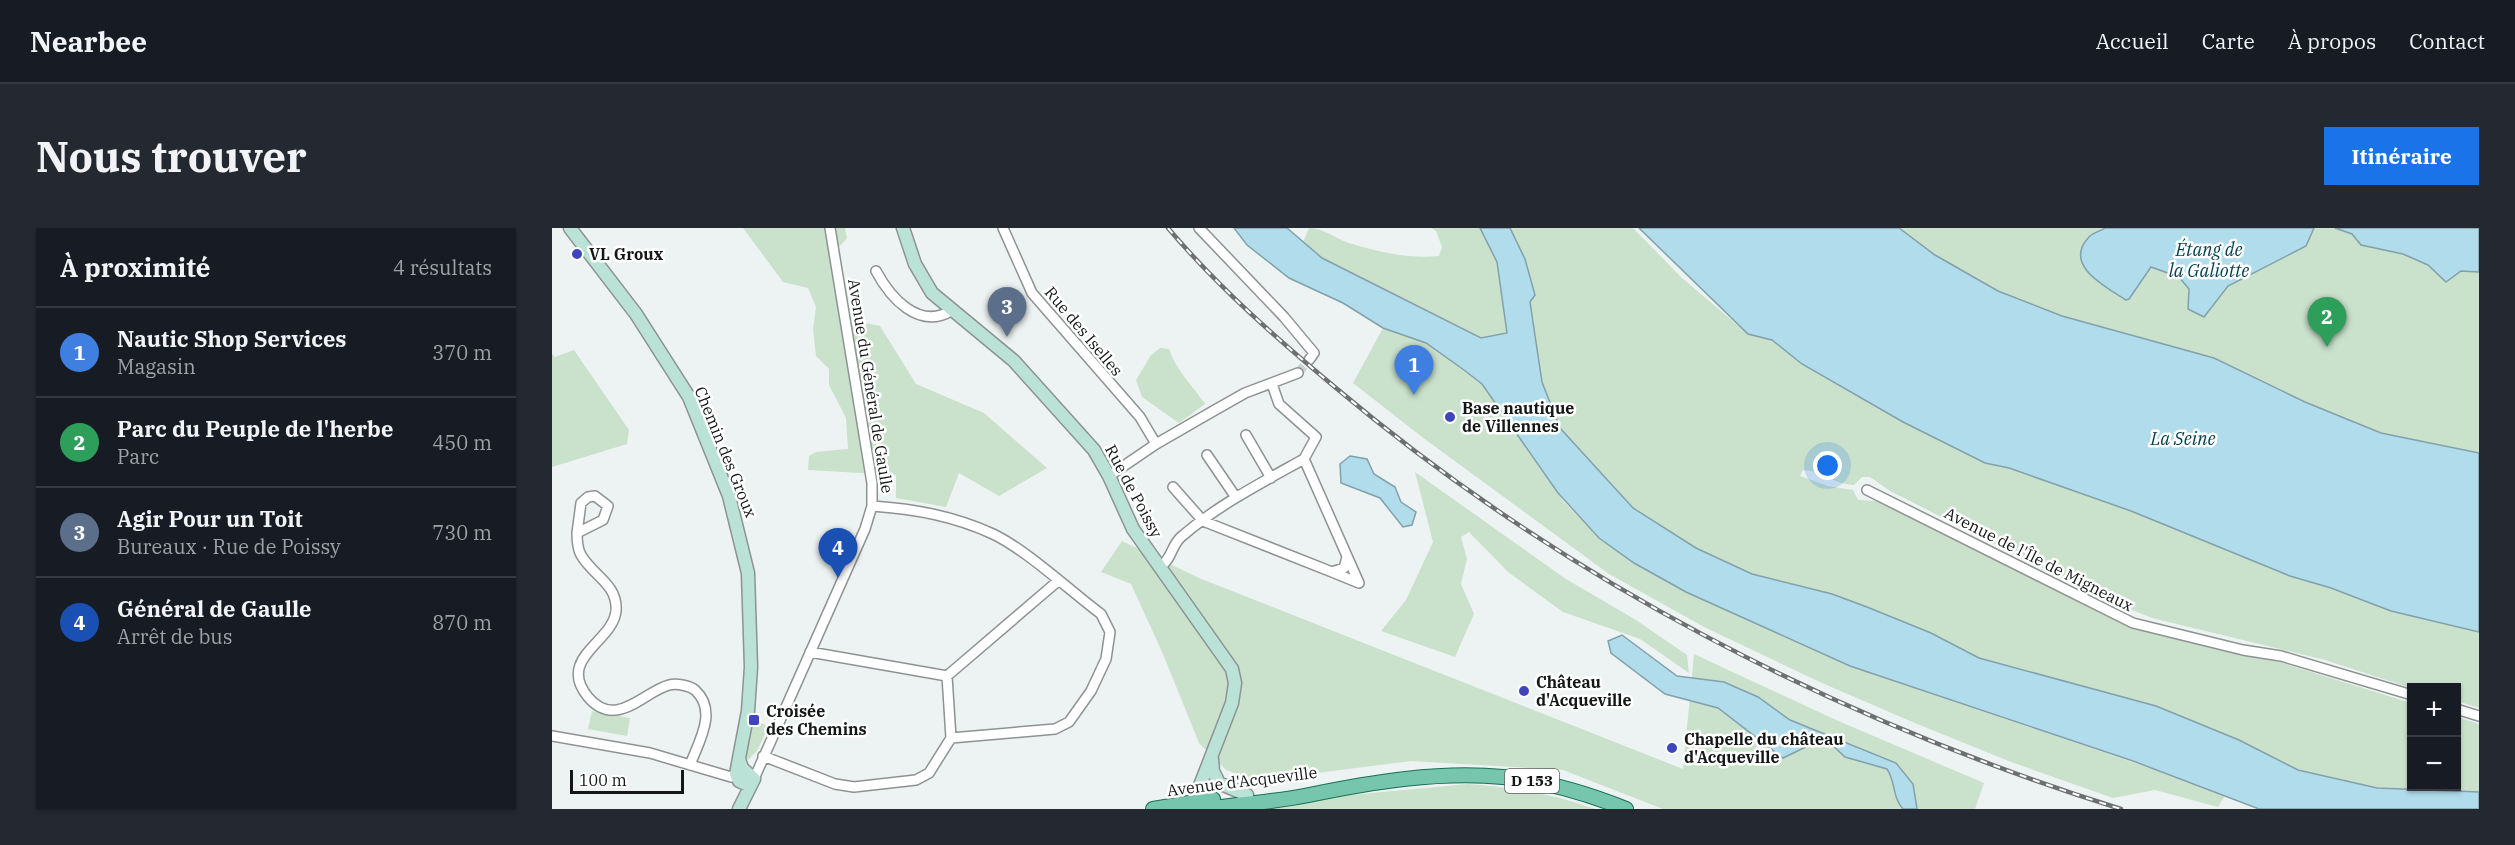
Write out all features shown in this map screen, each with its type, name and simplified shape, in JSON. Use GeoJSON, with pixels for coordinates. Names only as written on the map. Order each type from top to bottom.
{"type":"FeatureCollection","features":[{"type":"Feature","properties":{"kind":"main road","name":"D 153"},"geometry":{"type":"LineString","coordinates":[[1219,804],[1309,795],[1334,788],[1434,777],[1504,777],[1561,787],[1626,809]]}},
{"type":"Feature","properties":{"kind":"main road","name":"Avenue d'Acqueville"},"geometry":{"type":"LineString","coordinates":[[1153,809],[1219,804],[1247,795],[1334,788]]}},
{"type":"Feature","properties":{"kind":"street","name":"Chemin des Groux"},"geometry":{"type":"LineString","coordinates":[[570,228],[639,318],[689,398],[729,496],[742,539],[748,573],[751,667],[748,711],[739,759],[749,777]]}},
{"type":"Feature","properties":{"kind":"street","name":"Avenue du Général de Gaulle"},"geometry":{"type":"LineString","coordinates":[[740,809],[749,777],[763,756],[831,608],[872,506],[872,483],[830,228]]}},
{"type":"Feature","properties":{"kind":"street","name":"Rue de Poissy"},"geometry":{"type":"LineString","coordinates":[[903,228],[920,276],[932,293],[1022,369],[1087,441],[1109,476],[1133,529],[1221,652],[1234,676],[1232,703],[1205,777],[1198,805]]}},
{"type":"Feature","properties":{"kind":"street","name":"Rue des Iselles"},"geometry":{"type":"LineString","coordinates":[[1003,228],[1032,293],[1140,417],[1156,444]]}},
{"type":"Feature","properties":{"kind":"street"},"geometry":{"type":"LineString","coordinates":[[1199,228],[1284,317],[1311,357]]}},
{"type":"Feature","properties":{"kind":"street"},"geometry":{"type":"LineString","coordinates":[[876,271],[891,297],[907,309],[933,316],[951,311]]}},
{"type":"Feature","properties":{"kind":"street"},"geometry":{"type":"LineString","coordinates":[[1109,476],[1156,444],[1245,393],[1298,373]]}},
{"type":"Feature","properties":{"kind":"street"},"geometry":{"type":"LineString","coordinates":[[1160,567],[1169,561],[1178,539],[1235,496],[1304,459],[1316,437],[1279,404],[1272,384]]}},
{"type":"Feature","properties":{"kind":"street"},"geometry":{"type":"LineString","coordinates":[[1246,435],[1271,478]]}},
{"type":"Feature","properties":{"kind":"street"},"geometry":{"type":"LineString","coordinates":[[1207,455],[1235,496]]}},
{"type":"Feature","properties":{"kind":"street"},"geometry":{"type":"LineString","coordinates":[[1173,487],[1203,521],[1359,583],[1304,459]]}},
{"type":"Feature","properties":{"kind":"street","name":"Avenue de l'Île de Migneaux"},"geometry":{"type":"LineString","coordinates":[[1867,490],[2133,624],[2243,650],[2281,656],[2407,694]]}},
{"type":"Feature","properties":{"kind":"street"},"geometry":{"type":"LineString","coordinates":[[872,506],[916,509],[964,522],[1001,539],[1101,614],[1110,632],[1106,659],[1091,691],[1069,722],[1055,729],[951,738]]}},
{"type":"Feature","properties":{"kind":"street"},"geometry":{"type":"LineString","coordinates":[[577,533],[582,557],[614,592],[616,608],[614,620],[606,632],[584,654],[581,662],[579,671],[586,695],[602,707],[617,709],[629,707],[670,685],[690,686],[704,698],[708,711],[690,765]]}},
{"type":"Feature","properties":{"kind":"street"},"geometry":{"type":"LineString","coordinates":[[1332,572],[1344,568],[1347,557]]}},
{"type":"Feature","properties":{"kind":"street"},"geometry":{"type":"LineString","coordinates":[[947,676],[1058,581]]}},
{"type":"Feature","properties":{"kind":"street"},"geometry":{"type":"LineString","coordinates":[[810,652],[947,676]]}},
{"type":"Feature","properties":{"kind":"street"},"geometry":{"type":"LineString","coordinates":[[763,756],[835,784],[854,787],[916,780],[929,773],[951,738],[947,676]]}},
{"type":"Feature","properties":{"kind":"street"},"geometry":{"type":"LineString","coordinates":[[2461,710],[2479,716]]}},
{"type":"Feature","properties":{"kind":"street"},"geometry":{"type":"LineString","coordinates":[[552,736],[650,753],[690,765],[749,777]]}},
{"type":"Feature","properties":{"kind":"street"},"geometry":{"type":"LineString","coordinates":[[1212,759],[1213,771],[1219,783],[1219,804]]}},
{"type":"Feature","properties":{"kind":"street"},"geometry":{"type":"LineString","coordinates":[[1205,777],[1209,792],[1219,804]]}},
{"type":"Feature","properties":{"kind":"street"},"geometry":{"type":"LineString","coordinates":[[1219,783],[1247,795]]}},
{"type":"Feature","properties":{"kind":"green space"},"geometry":{"type":"Polygon","coordinates":[[[743,228],[845,228],[847,238],[833,254],[839,311],[851,324],[865,323],[880,326],[916,384],[984,413],[1047,468],[999,496],[959,473],[946,507],[896,498],[896,475],[808,470],[809,456],[816,452],[848,449],[846,418],[829,385],[829,369],[816,356],[813,329],[816,307],[808,288],[783,282],[743,228]]]}},
{"type":"Feature","properties":{"kind":"green space"},"geometry":{"type":"Polygon","coordinates":[[[1309,228],[1371,249],[1405,256],[1427,257],[1439,256],[1442,247],[1436,231],[1431,228],[1480,228],[1497,262],[1507,333],[1481,338],[1322,258],[1303,242],[1309,228]]]}},
{"type":"Feature","properties":{"kind":"green space"},"geometry":{"type":"Polygon","coordinates":[[[1510,228],[1633,228],[1682,278],[1748,334],[1772,340],[1802,364],[1903,422],[1985,463],[2009,468],[2131,511],[2290,576],[2331,588],[2391,611],[2479,632],[2479,708],[2461,702],[2461,683],[2407,683],[2407,687],[2325,660],[2152,618],[2102,598],[1890,491],[1870,477],[1862,477],[1854,485],[1841,483],[1810,471],[1803,470],[1800,476],[1828,486],[1853,490],[1858,500],[1877,501],[2133,629],[2279,662],[2407,702],[2407,789],[2377,788],[2298,770],[2239,740],[2156,706],[1979,658],[1931,633],[1832,594],[1752,574],[1696,548],[1633,508],[1560,428],[1542,382],[1530,302],[1510,228]]]}},
{"type":"Feature","properties":{"kind":"green space"},"geometry":{"type":"Polygon","coordinates":[[[1897,228],[2479,228],[2479,453],[2381,433],[2305,402],[2214,358],[2062,316],[1998,291],[1935,255],[1897,228]]]}},
{"type":"Feature","properties":{"kind":"green space"},"geometry":{"type":"Polygon","coordinates":[[[1383,328],[1434,345],[1482,384],[1563,501],[1599,538],[1634,563],[1686,592],[1850,666],[2226,794],[2218,807],[2155,790],[2113,798],[2011,762],[1917,724],[1822,683],[1706,628],[1609,574],[1422,437],[1353,383],[1383,328]]]}},
{"type":"Feature","properties":{"kind":"green space"},"geometry":{"type":"Polygon","coordinates":[[[1160,348],[1169,349],[1180,371],[1205,404],[1179,423],[1142,397],[1136,380],[1151,355],[1160,348]]]}},
{"type":"Feature","properties":{"kind":"green space"},"geometry":{"type":"Polygon","coordinates":[[[574,350],[629,430],[627,444],[552,467],[552,354],[555,357],[574,350]]]}},
{"type":"Feature","properties":{"kind":"green space"},"geometry":{"type":"Polygon","coordinates":[[[1415,472],[1566,579],[1636,620],[1687,655],[1689,673],[1640,639],[1563,612],[1508,572],[1469,532],[1461,537],[1467,559],[1461,584],[1474,614],[1455,657],[1381,631],[1406,600],[1433,542],[1415,472]]]}},
{"type":"Feature","properties":{"kind":"green space"},"geometry":{"type":"Polygon","coordinates":[[[1122,541],[1199,578],[1683,769],[1694,654],[1836,720],[1984,783],[1975,809],[1663,809],[1563,770],[1411,761],[1255,781],[1226,770],[1199,743],[1163,654],[1131,584],[1101,572],[1122,541]]]}},
{"type":"Feature","properties":{"kind":"green space"},"geometry":{"type":"Polygon","coordinates":[[[592,711],[630,718],[627,736],[588,729],[592,711]]]}},
{"type":"Feature","properties":{"kind":"green space"},"geometry":{"type":"Polygon","coordinates":[[[2461,718],[2479,724],[2479,792],[2454,791],[2461,791],[2461,718]]]}},
{"type":"Feature","properties":{"kind":"green space"},"geometry":{"type":"Polygon","coordinates":[[[753,720],[769,726],[757,751],[748,760],[745,755],[753,720]]]}},
{"type":"Feature","properties":{"kind":"green space"},"geometry":{"type":"Polygon","coordinates":[[[1468,784],[1533,792],[1595,809],[1262,809],[1350,795],[1468,784]]]}},
{"type":"Feature","properties":{"kind":"water"},"geometry":{"type":"Polygon","coordinates":[[[1234,228],[1287,228],[1322,258],[1481,338],[1507,333],[1497,262],[1480,228],[1510,228],[1525,259],[1535,295],[1530,302],[1542,382],[1560,428],[1633,508],[1696,548],[1752,574],[1832,594],[1867,607],[1931,633],[1979,658],[2156,706],[2239,740],[2298,770],[2377,788],[2407,789],[2407,791],[2479,792],[2479,809],[2259,809],[2133,761],[1850,666],[1686,592],[1634,563],[1599,538],[1558,493],[1482,384],[1426,343],[1383,328],[1343,303],[1289,278],[1247,245],[1234,228]]]}},
{"type":"Feature","properties":{"kind":"water","name":"La Seine"},"geometry":{"type":"Polygon","coordinates":[[[1639,228],[1899,228],[1935,255],[1998,291],[2062,316],[2214,358],[2305,402],[2381,433],[2479,453],[2479,632],[2391,611],[2331,588],[2290,576],[2131,511],[2009,468],[1985,463],[1903,422],[1802,364],[1772,340],[1748,334],[1639,228]]]}},
{"type":"Feature","properties":{"kind":"water","name":"Étang de la Galiotte"},"geometry":{"type":"Polygon","coordinates":[[[2105,228],[2314,228],[2306,246],[2228,286],[2204,317],[2188,309],[2189,289],[2179,277],[2151,267],[2126,300],[2098,282],[2084,266],[2081,257],[2082,247],[2090,236],[2105,228]]]}},
{"type":"Feature","properties":{"kind":"water"},"geometry":{"type":"Polygon","coordinates":[[[2335,228],[2479,228],[2479,272],[2461,271],[2446,282],[2428,265],[2403,254],[2361,245],[2352,234],[2335,228]]]}},
{"type":"Feature","properties":{"kind":"water"},"geometry":{"type":"Polygon","coordinates":[[[1350,456],[1367,459],[1374,474],[1395,487],[1401,502],[1416,512],[1412,525],[1403,527],[1380,498],[1341,483],[1340,464],[1350,456]]]}},
{"type":"Feature","properties":{"kind":"water"},"geometry":{"type":"Polygon","coordinates":[[[1622,635],[1677,676],[1724,682],[1758,697],[1790,720],[1896,763],[1913,784],[1917,809],[1903,809],[1895,794],[1887,769],[1845,757],[1828,741],[1818,741],[1783,758],[1718,708],[1665,694],[1611,653],[1608,641],[1622,635]]]}},
{"type":"Feature","properties":{"kind":"tunnel"},"geometry":{"type":"LineString","coordinates":[[1298,373],[1309,360]]}},
{"type":"Feature","properties":{"kind":"railway"},"geometry":{"type":"LineString","coordinates":[[1168,228],[1248,311],[1336,388],[1424,458],[1515,522],[1610,582],[1708,637],[1808,687],[1911,733],[2015,773],[2121,809]]}},
{"type":"Feature","properties":{"kind":"place","name":"VL Groux"},"geometry":{"type":"Point","coordinates":[577,254]}},
{"type":"Feature","properties":{"kind":"place","name":"Agir Pour un Toit"},"geometry":{"type":"Point","coordinates":[1007,337]}},
{"type":"Feature","properties":{"kind":"place","name":"Parc du Peuple de l'herbe"},"geometry":{"type":"Point","coordinates":[2327,347]}},
{"type":"Feature","properties":{"kind":"place","name":"Nautic Shop Services"},"geometry":{"type":"Point","coordinates":[1414,395]}},
{"type":"Feature","properties":{"kind":"place","name":"Base nautique de Villennes"},"geometry":{"type":"Point","coordinates":[1450,417]}},
{"type":"Feature","properties":{"kind":"place","name":"Général de Gaulle"},"geometry":{"type":"Point","coordinates":[838,578]}},
{"type":"Feature","properties":{"kind":"place","name":"Château d'Acqueville"},"geometry":{"type":"Point","coordinates":[1524,691]}},
{"type":"Feature","properties":{"kind":"place","name":"Croisée des Chemins"},"geometry":{"type":"Point","coordinates":[754,720]}},
{"type":"Feature","properties":{"kind":"place","name":"Chapelle du château d'Acqueville"},"geometry":{"type":"Point","coordinates":[1672,748]}}]}
